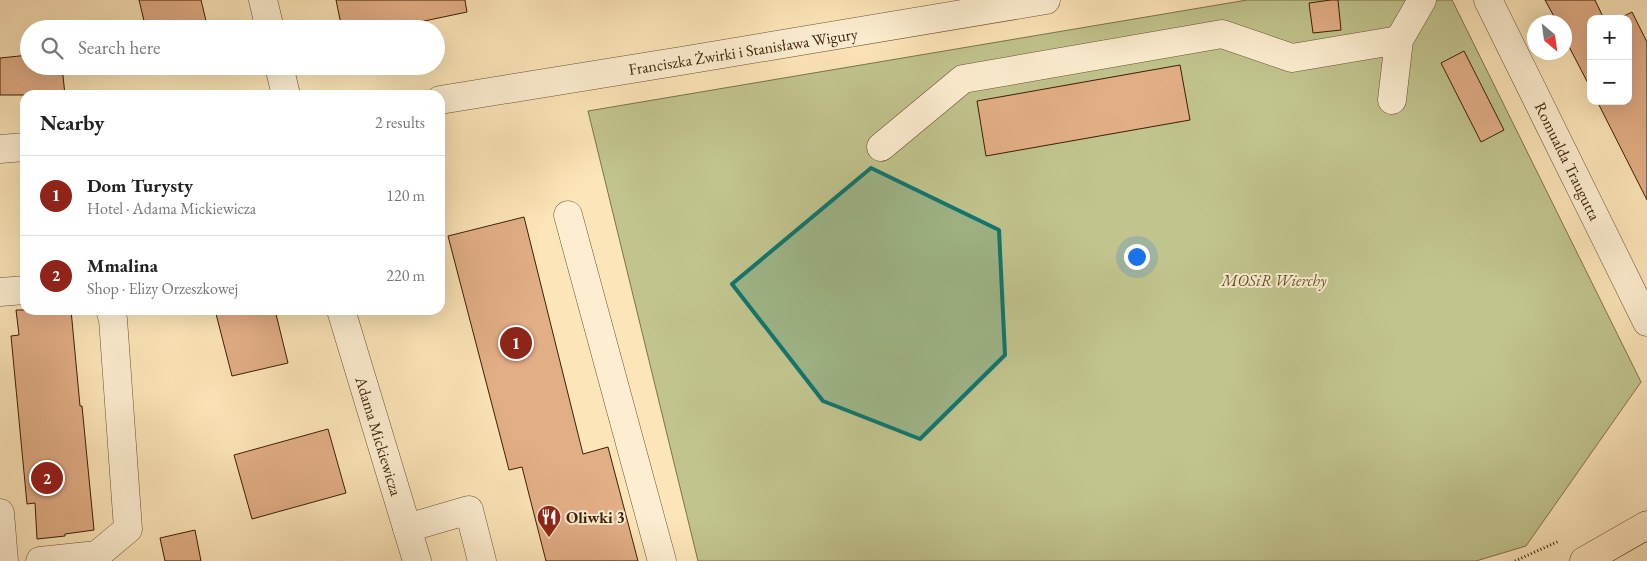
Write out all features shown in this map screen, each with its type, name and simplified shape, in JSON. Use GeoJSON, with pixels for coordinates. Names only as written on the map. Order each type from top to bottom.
{"type":"FeatureCollection","features":[{"type":"Feature","properties":{"kind":"main road"},"geometry":{"type":"LineString","coordinates":[[1584,561],[1647,526]]}},
{"type":"Feature","properties":{"kind":"street"},"geometry":{"type":"LineString","coordinates":[[263,0],[268,20]]}},
{"type":"Feature","properties":{"kind":"street","name":"Franciszka Żwirki i Stanisława Wigury"},"geometry":{"type":"LineString","coordinates":[[445,99],[1046,0]]}},
{"type":"Feature","properties":{"kind":"street"},"geometry":{"type":"LineString","coordinates":[[1392,100],[1399,40],[1422,0]]}},
{"type":"Feature","properties":{"kind":"street","name":"Romualda Traugutta"},"geometry":{"type":"LineString","coordinates":[[1488,0],[1647,322]]}},
{"type":"Feature","properties":{"kind":"street"},"geometry":{"type":"LineString","coordinates":[[881,147],[963,79],[1222,34],[1292,58],[1399,40]]}},
{"type":"Feature","properties":{"kind":"street"},"geometry":{"type":"LineString","coordinates":[[281,75],[285,90]]}},
{"type":"Feature","properties":{"kind":"street"},"geometry":{"type":"LineString","coordinates":[[0,149],[20,147]]}},
{"type":"Feature","properties":{"kind":"street"},"geometry":{"type":"LineString","coordinates":[[568,215],[662,561]]}},
{"type":"Feature","properties":{"kind":"street"},"geometry":{"type":"LineString","coordinates":[[0,292],[20,290]]}},
{"type":"Feature","properties":{"kind":"street"},"geometry":{"type":"LineString","coordinates":[[40,561],[97,554],[128,529],[112,315]]}},
{"type":"Feature","properties":{"kind":"street","name":"Adama Mickiewicza"},"geometry":{"type":"LineString","coordinates":[[343,315],[417,561]]}},
{"type":"Feature","properties":{"kind":"street"},"geometry":{"type":"LineString","coordinates":[[407,528],[469,510],[482,561]]}},
{"type":"Feature","properties":{"kind":"street"},"geometry":{"type":"LineString","coordinates":[[0,513],[4,561]]}},
{"type":"Feature","properties":{"kind":"highlighted area"},"geometry":{"type":"Polygon","coordinates":[[[871,168],[999,230],[1005,355],[920,439],[823,401],[732,284],[871,168]]]}},
{"type":"Feature","properties":{"kind":"green space","name":"MOSiR Wierchy"},"geometry":{"type":"Polygon","coordinates":[[[1247,0],[1452,0],[1641,382],[1526,546],[1476,561],[698,561],[588,111],[1247,0]]]}},
{"type":"Feature","properties":{"kind":"building"},"geometry":{"type":"Polygon","coordinates":[[[139,0],[201,0],[206,20],[144,20],[139,0]]]}},
{"type":"Feature","properties":{"kind":"building"},"geometry":{"type":"Polygon","coordinates":[[[336,0],[465,0],[467,12],[429,20],[340,20],[336,0]]]}},
{"type":"Feature","properties":{"kind":"building"},"geometry":{"type":"Polygon","coordinates":[[[1338,0],[1341,30],[1313,33],[1309,3],[1338,0]]]}},
{"type":"Feature","properties":{"kind":"building"},"geometry":{"type":"Polygon","coordinates":[[[1545,0],[1595,0],[1602,15],[1587,15],[1587,81],[1572,52],[1572,15],[1553,15],[1545,0]]]}},
{"type":"Feature","properties":{"kind":"building"},"geometry":{"type":"Polygon","coordinates":[[[1632,12],[1647,42],[1647,200],[1599,105],[1632,105],[1632,15],[1626,15],[1632,12]]]}},
{"type":"Feature","properties":{"kind":"building"},"geometry":{"type":"Polygon","coordinates":[[[1464,51],[1504,130],[1481,142],[1441,63],[1464,51]]]}},
{"type":"Feature","properties":{"kind":"building"},"geometry":{"type":"Polygon","coordinates":[[[20,56],[20,75],[63,75],[64,90],[20,90],[20,95],[0,95],[0,58],[20,56]]]}},
{"type":"Feature","properties":{"kind":"building"},"geometry":{"type":"Polygon","coordinates":[[[1180,65],[1190,120],[986,156],[977,101],[1180,65]]]}},
{"type":"Feature","properties":{"kind":"building"},"geometry":{"type":"Polygon","coordinates":[[[524,217],[583,454],[608,447],[638,561],[546,561],[522,467],[509,470],[448,236],[524,217]]]}},
{"type":"Feature","properties":{"kind":"building"},"geometry":{"type":"Polygon","coordinates":[[[16,310],[20,310],[20,315],[71,315],[94,530],[37,539],[35,503],[27,504],[11,336],[19,335],[16,310]]]}},
{"type":"Feature","properties":{"kind":"building"},"geometry":{"type":"Polygon","coordinates":[[[216,315],[276,315],[288,363],[232,376],[216,315]]]}},
{"type":"Feature","properties":{"kind":"building"},"geometry":{"type":"Polygon","coordinates":[[[328,429],[346,493],[252,519],[234,455],[328,429]]]}},
{"type":"Feature","properties":{"kind":"building"},"geometry":{"type":"Polygon","coordinates":[[[195,530],[201,561],[165,561],[160,538],[195,530]]]}},
{"type":"Feature","properties":{"kind":"place","name":"Dom Turysty"},"geometry":{"type":"Point","coordinates":[516,343]}},
{"type":"Feature","properties":{"kind":"place","name":"Mmalina"},"geometry":{"type":"Point","coordinates":[47,478]}},
{"type":"Feature","properties":{"kind":"place","name":"Oliwki 3"},"geometry":{"type":"Point","coordinates":[549,538]}}]}
